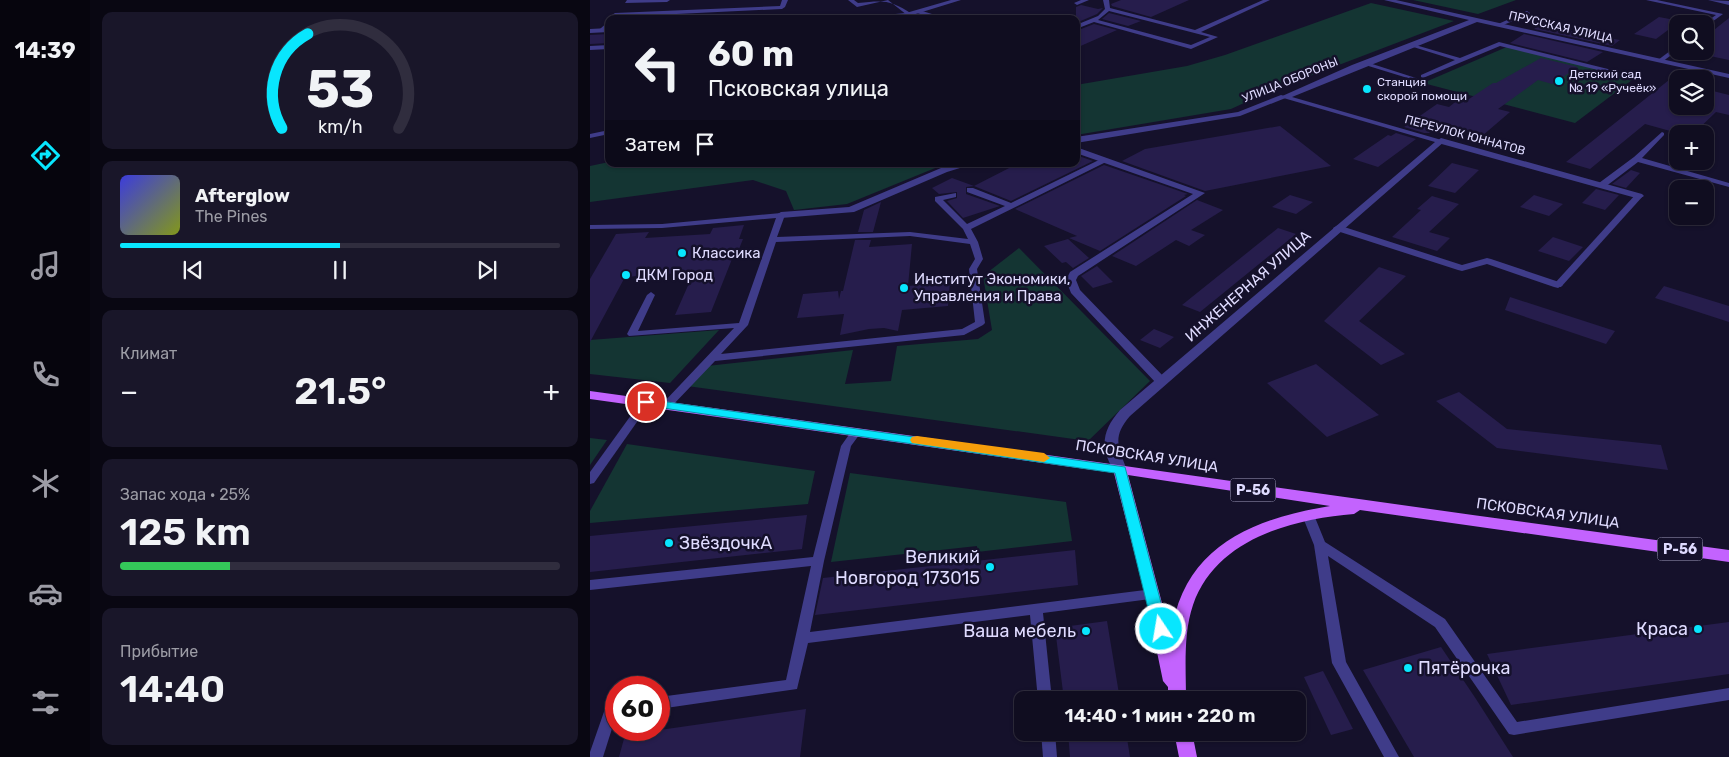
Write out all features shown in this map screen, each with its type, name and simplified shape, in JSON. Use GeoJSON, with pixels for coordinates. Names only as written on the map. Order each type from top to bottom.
{"type":"FeatureCollection","features":[{"type":"Feature","properties":{"kind":"main road","name":"ПСКОВСКАЯ УЛИЦА"},"geometry":{"type":"LineString","coordinates":[[590,395],[857,431],[1385,509],[1729,556]]}},
{"type":"Feature","properties":{"kind":"main road"},"geometry":{"type":"LineString","coordinates":[[1120,470],[1153,594],[1175,691]]}},
{"type":"Feature","properties":{"kind":"main road"},"geometry":{"type":"LineString","coordinates":[[1177,691],[1178,643],[1185,604],[1198,577],[1216,556],[1246,536],[1277,523],[1308,515],[1348,510],[1385,509]]}},
{"type":"Feature","properties":{"kind":"main road"},"geometry":{"type":"LineString","coordinates":[[1185,741],[1188,757]]}},
{"type":"Feature","properties":{"kind":"street"},"geometry":{"type":"LineString","coordinates":[[896,15],[919,12],[958,0]]}},
{"type":"Feature","properties":{"kind":"street","name":"ПРУССКАЯ УЛИЦА"},"geometry":{"type":"LineString","coordinates":[[1387,0],[1729,76]]}},
{"type":"Feature","properties":{"kind":"street"},"geometry":{"type":"LineString","coordinates":[[1716,0],[1729,4]]}},
{"type":"Feature","properties":{"kind":"street","name":"УЛИЦА ОБОРОНЫ"},"geometry":{"type":"LineString","coordinates":[[1080,139],[1240,114],[1476,20]]}},
{"type":"Feature","properties":{"kind":"street"},"geometry":{"type":"LineString","coordinates":[[590,31],[605,30]]}},
{"type":"Feature","properties":{"kind":"street","name":"ПЕРЕУЛОК ЮННАТОВ"},"geometry":{"type":"LineString","coordinates":[[1284,97],[1639,196]]}},
{"type":"Feature","properties":{"kind":"street","name":"ИНЖЕНЕРНАЯ УЛИЦА"},"geometry":{"type":"LineString","coordinates":[[1120,470],[1110,442],[1111,430],[1124,413],[1440,141]]}},
{"type":"Feature","properties":{"kind":"street"},"geometry":{"type":"LineString","coordinates":[[1080,151],[1200,193],[1074,274],[1071,280],[1075,290],[1161,381]]}},
{"type":"Feature","properties":{"kind":"street"},"geometry":{"type":"LineString","coordinates":[[781,215],[850,210],[944,170],[956,167]]}},
{"type":"Feature","properties":{"kind":"street"},"geometry":{"type":"LineString","coordinates":[[1338,228],[1462,268],[1487,261],[1558,285]]}},
{"type":"Feature","properties":{"kind":"lane"},"geometry":{"type":"LineString","coordinates":[[616,15],[628,1],[667,0]]}},
{"type":"Feature","properties":{"kind":"lane"},"geometry":{"type":"LineString","coordinates":[[648,15],[782,7],[785,0]]}},
{"type":"Feature","properties":{"kind":"lane"},"geometry":{"type":"LineString","coordinates":[[851,0],[857,5],[886,0]]}},
{"type":"Feature","properties":{"kind":"lane"},"geometry":{"type":"LineString","coordinates":[[891,0],[909,14]]}},
{"type":"Feature","properties":{"kind":"lane"},"geometry":{"type":"LineString","coordinates":[[1077,3],[1086,0]]}},
{"type":"Feature","properties":{"kind":"lane"},"geometry":{"type":"LineString","coordinates":[[1106,0],[1108,9]]}},
{"type":"Feature","properties":{"kind":"lane"},"geometry":{"type":"LineString","coordinates":[[1196,32],[1267,0]]}},
{"type":"Feature","properties":{"kind":"lane"},"geometry":{"type":"LineString","coordinates":[[1649,0],[1729,16]]}},
{"type":"Feature","properties":{"kind":"lane"},"geometry":{"type":"LineString","coordinates":[[1080,25],[1094,20],[1108,9]]}},
{"type":"Feature","properties":{"kind":"lane"},"geometry":{"type":"LineString","coordinates":[[1094,20],[1191,47],[1215,37],[1108,9]]}},
{"type":"Feature","properties":{"kind":"lane"},"geometry":{"type":"LineString","coordinates":[[919,12],[929,15]]}},
{"type":"Feature","properties":{"kind":"lane"},"geometry":{"type":"LineString","coordinates":[[1499,25],[1527,13]]}},
{"type":"Feature","properties":{"kind":"lane"},"geometry":{"type":"LineString","coordinates":[[1714,19],[1720,14]]}},
{"type":"Feature","properties":{"kind":"lane"},"geometry":{"type":"LineString","coordinates":[[1423,76],[1500,44],[1606,70]]}},
{"type":"Feature","properties":{"kind":"lane"},"geometry":{"type":"LineString","coordinates":[[1410,45],[1460,60]]}},
{"type":"Feature","properties":{"kind":"lane"},"geometry":{"type":"LineString","coordinates":[[590,48],[605,47]]}},
{"type":"Feature","properties":{"kind":"lane"},"geometry":{"type":"LineString","coordinates":[[1660,61],[1669,54]]}},
{"type":"Feature","properties":{"kind":"lane"},"geometry":{"type":"LineString","coordinates":[[1364,63],[1416,79]]}},
{"type":"Feature","properties":{"kind":"lane"},"geometry":{"type":"LineString","coordinates":[[598,134],[605,130]]}},
{"type":"Feature","properties":{"kind":"lane"},"geometry":{"type":"LineString","coordinates":[[590,136],[605,133]]}},
{"type":"Feature","properties":{"kind":"lane"},"geometry":{"type":"LineString","coordinates":[[1602,186],[1637,159],[1662,134]]}},
{"type":"Feature","properties":{"kind":"lane"},"geometry":{"type":"LineString","coordinates":[[1637,159],[1729,185]]}},
{"type":"Feature","properties":{"kind":"lane"},"geometry":{"type":"LineString","coordinates":[[966,228],[1106,160]]}},
{"type":"Feature","properties":{"kind":"lane"},"geometry":{"type":"LineString","coordinates":[[970,190],[1011,206]]}},
{"type":"Feature","properties":{"kind":"lane"},"geometry":{"type":"LineString","coordinates":[[712,358],[964,332],[980,323],[973,269],[979,259],[974,242],[966,228],[938,199],[953,194]]}},
{"type":"Feature","properties":{"kind":"lane"},"geometry":{"type":"LineString","coordinates":[[1558,285],[1639,196]]}},
{"type":"Feature","properties":{"kind":"lane"},"geometry":{"type":"LineString","coordinates":[[590,227],[621,228],[703,223],[781,215],[774,240],[743,325],[667,405]]}},
{"type":"Feature","properties":{"kind":"lane"},"geometry":{"type":"LineString","coordinates":[[774,240],[910,234],[974,242]]}},
{"type":"Feature","properties":{"kind":"lane"},"geometry":{"type":"LineString","coordinates":[[652,295],[632,334],[743,325]]}},
{"type":"Feature","properties":{"kind":"lane"},"geometry":{"type":"LineString","coordinates":[[590,480],[646,402]]}},
{"type":"Feature","properties":{"kind":"lane"},"geometry":{"type":"LineString","coordinates":[[670,702],[792,685],[818,561],[846,446],[857,431]]}},
{"type":"Feature","properties":{"kind":"lane"},"geometry":{"type":"LineString","coordinates":[[1308,515],[1320,545],[1339,663],[1392,757]]}},
{"type":"Feature","properties":{"kind":"lane"},"geometry":{"type":"LineString","coordinates":[[1320,545],[1440,622],[1514,729],[1729,694]]}},
{"type":"Feature","properties":{"kind":"lane"},"geometry":{"type":"LineString","coordinates":[[590,585],[818,561]]}},
{"type":"Feature","properties":{"kind":"lane"},"geometry":{"type":"LineString","coordinates":[[802,638],[1153,594]]}},
{"type":"Feature","properties":{"kind":"lane"},"geometry":{"type":"LineString","coordinates":[[1036,609],[1044,691]]}},
{"type":"Feature","properties":{"kind":"lane"},"geometry":{"type":"LineString","coordinates":[[596,757],[605,729]]}},
{"type":"Feature","properties":{"kind":"lane"},"geometry":{"type":"LineString","coordinates":[[1049,741],[1050,757]]}},
{"type":"Feature","properties":{"kind":"green space"},"geometry":{"type":"Polygon","coordinates":[[[1413,0],[1516,0],[1478,14],[1413,0]]]}},
{"type":"Feature","properties":{"kind":"green space"},"geometry":{"type":"Polygon","coordinates":[[[1371,3],[1454,21],[1268,92],[1231,109],[1080,134],[1080,84],[1187,66],[1225,55],[1371,3]]]}},
{"type":"Feature","properties":{"kind":"green space"},"geometry":{"type":"Polygon","coordinates":[[[1509,46],[1636,77],[1575,123],[1423,83],[1509,46]]]}},
{"type":"Feature","properties":{"kind":"green space"},"geometry":{"type":"Polygon","coordinates":[[[605,163],[605,167],[938,167],[847,204],[794,210],[786,191],[753,180],[590,202],[590,166],[605,163]]]}},
{"type":"Feature","properties":{"kind":"green space"},"geometry":{"type":"Polygon","coordinates":[[[1019,248],[1150,381],[1088,441],[687,386],[707,366],[853,350],[845,384],[891,381],[897,346],[978,339],[992,330],[983,276],[1019,248]]]}},
{"type":"Feature","properties":{"kind":"green space"},"geometry":{"type":"Polygon","coordinates":[[[719,330],[670,383],[590,374],[590,340],[719,330]]]}},
{"type":"Feature","properties":{"kind":"green space"},"geometry":{"type":"Polygon","coordinates":[[[590,438],[607,440],[590,465],[590,438]]]}},
{"type":"Feature","properties":{"kind":"green space"},"geometry":{"type":"Polygon","coordinates":[[[627,444],[815,471],[808,504],[590,523],[590,511],[627,444]]]}},
{"type":"Feature","properties":{"kind":"green space"},"geometry":{"type":"Polygon","coordinates":[[[850,473],[1066,502],[1072,541],[977,552],[977,546],[831,562],[850,473]]]}},
{"type":"Feature","properties":{"kind":"building"},"geometry":{"type":"Polygon","coordinates":[[[1121,0],[1189,0],[1151,17],[1112,6],[1111,4],[1121,0]]]}},
{"type":"Feature","properties":{"kind":"building"},"geometry":{"type":"Polygon","coordinates":[[[1081,5],[1098,9],[1103,8],[1097,14],[1080,21],[1080,15],[1076,15],[1076,7],[1081,5]]]}},
{"type":"Feature","properties":{"kind":"building"},"geometry":{"type":"Polygon","coordinates":[[[1109,13],[1141,21],[1128,26],[1102,19],[1109,13]]]}},
{"type":"Feature","properties":{"kind":"building"},"geometry":{"type":"Polygon","coordinates":[[[1659,17],[1669,19],[1669,29],[1656,39],[1634,34],[1659,17]]]}},
{"type":"Feature","properties":{"kind":"building"},"geometry":{"type":"Polygon","coordinates":[[[1729,18],[1729,60],[1714,57],[1714,30],[1729,18]]]}},
{"type":"Feature","properties":{"kind":"building"},"geometry":{"type":"Polygon","coordinates":[[[1094,24],[1117,30],[1080,46],[1080,29],[1094,24]]]}},
{"type":"Feature","properties":{"kind":"building"},"geometry":{"type":"Polygon","coordinates":[[[1542,24],[1583,34],[1620,40],[1612,46],[1534,29],[1542,24]]]}},
{"type":"Feature","properties":{"kind":"building"},"geometry":{"type":"Polygon","coordinates":[[[605,34],[605,43],[590,44],[590,35],[605,34]]]}},
{"type":"Feature","properties":{"kind":"building"},"geometry":{"type":"Polygon","coordinates":[[[1524,34],[1603,52],[1587,62],[1510,43],[1524,34]]]}},
{"type":"Feature","properties":{"kind":"building"},"geometry":{"type":"Polygon","coordinates":[[[1541,58],[1578,67],[1552,84],[1538,80],[1498,109],[1510,112],[1482,136],[1440,125],[1429,133],[1404,127],[1437,104],[1449,107],[1459,99],[1466,101],[1493,83],[1541,58]]]}},
{"type":"Feature","properties":{"kind":"building"},"geometry":{"type":"Polygon","coordinates":[[[1669,80],[1669,115],[1713,115],[1702,125],[1669,125],[1669,131],[1645,124],[1590,169],[1566,162],[1669,80]]]}},
{"type":"Feature","properties":{"kind":"building"},"geometry":{"type":"Polygon","coordinates":[[[1714,91],[1729,95],[1729,115],[1716,112],[1714,114],[1714,91]]]}},
{"type":"Feature","properties":{"kind":"building"},"geometry":{"type":"Polygon","coordinates":[[[1280,126],[1331,166],[1205,191],[1122,161],[1145,149],[1280,126]]]}},
{"type":"Feature","properties":{"kind":"building"},"geometry":{"type":"Polygon","coordinates":[[[1396,133],[1416,139],[1378,167],[1353,159],[1388,135],[1391,136],[1396,133]]]}},
{"type":"Feature","properties":{"kind":"building"},"geometry":{"type":"Polygon","coordinates":[[[1080,156],[1093,161],[1011,201],[974,186],[1011,167],[1080,167],[1080,156]]]}},
{"type":"Feature","properties":{"kind":"building"},"geometry":{"type":"Polygon","coordinates":[[[1452,163],[1479,170],[1455,193],[1428,186],[1452,163]]]}},
{"type":"Feature","properties":{"kind":"building"},"geometry":{"type":"Polygon","coordinates":[[[1104,165],[1188,194],[1100,251],[1069,238],[1077,236],[1015,209],[1104,165]]]}},
{"type":"Feature","properties":{"kind":"building"},"geometry":{"type":"Polygon","coordinates":[[[1631,170],[1640,173],[1626,188],[1612,184],[1631,170]]]}},
{"type":"Feature","properties":{"kind":"building"},"geometry":{"type":"Polygon","coordinates":[[[952,178],[974,186],[966,187],[966,194],[1000,206],[963,218],[947,201],[957,198],[957,192],[939,194],[932,188],[952,178]]]}},
{"type":"Feature","properties":{"kind":"building"},"geometry":{"type":"Polygon","coordinates":[[[1596,189],[1619,195],[1605,210],[1582,203],[1596,189]]]}},
{"type":"Feature","properties":{"kind":"building"},"geometry":{"type":"Polygon","coordinates":[[[1290,195],[1313,202],[1296,214],[1272,207],[1290,195]]]}},
{"type":"Feature","properties":{"kind":"building"},"geometry":{"type":"Polygon","coordinates":[[[1534,195],[1563,204],[1549,216],[1520,207],[1534,195]]]}},
{"type":"Feature","properties":{"kind":"building"},"geometry":{"type":"Polygon","coordinates":[[[1432,196],[1459,204],[1429,232],[1450,238],[1437,251],[1392,237],[1421,210],[1417,209],[1432,196]]]}},
{"type":"Feature","properties":{"kind":"building"},"geometry":{"type":"Polygon","coordinates":[[[1197,200],[1223,210],[1191,230],[1205,235],[1189,246],[1176,240],[1136,266],[1112,256],[1197,200]]]}},
{"type":"Feature","properties":{"kind":"building"},"geometry":{"type":"Polygon","coordinates":[[[881,202],[873,232],[858,232],[864,210],[881,202]]]}},
{"type":"Feature","properties":{"kind":"building","name":"ДКМ Город"},"geometry":{"type":"Polygon","coordinates":[[[744,225],[739,239],[743,239],[735,259],[732,259],[711,312],[675,315],[694,272],[625,277],[590,342],[590,279],[616,234],[649,232],[645,238],[710,234],[713,228],[744,225]]]}},
{"type":"Feature","properties":{"kind":"building"},"geometry":{"type":"Polygon","coordinates":[[[1278,228],[1296,234],[1200,312],[1182,305],[1278,228]]]}},
{"type":"Feature","properties":{"kind":"building"},"geometry":{"type":"Polygon","coordinates":[[[1553,237],[1583,247],[1569,261],[1538,251],[1553,237]]]}},
{"type":"Feature","properties":{"kind":"building"},"geometry":{"type":"Polygon","coordinates":[[[1068,239],[1089,258],[1073,268],[1066,262],[1062,263],[1044,246],[1068,239]]]}},
{"type":"Feature","properties":{"kind":"building","name":"Институт Экономики, Управления и Права"},"geometry":{"type":"Polygon","coordinates":[[[855,240],[871,240],[869,247],[912,244],[908,286],[950,282],[948,306],[902,310],[898,331],[884,328],[869,329],[840,335],[844,314],[797,318],[803,294],[838,291],[839,299],[841,291],[843,291],[855,240]]]}},
{"type":"Feature","properties":{"kind":"building"},"geometry":{"type":"Polygon","coordinates":[[[1097,266],[1113,282],[1093,288],[1081,276],[1097,266]]]}},
{"type":"Feature","properties":{"kind":"building"},"geometry":{"type":"Polygon","coordinates":[[[1379,267],[1406,276],[1359,321],[1405,354],[1381,365],[1324,321],[1379,267]]]}},
{"type":"Feature","properties":{"kind":"building"},"geometry":{"type":"Polygon","coordinates":[[[1664,286],[1729,306],[1729,322],[1655,298],[1664,286]]]}},
{"type":"Feature","properties":{"kind":"building"},"geometry":{"type":"Polygon","coordinates":[[[1510,297],[1615,331],[1606,344],[1505,310],[1510,297]]]}},
{"type":"Feature","properties":{"kind":"building"},"geometry":{"type":"Polygon","coordinates":[[[1154,329],[1174,337],[1160,348],[1140,340],[1154,329]]]}},
{"type":"Feature","properties":{"kind":"building"},"geometry":{"type":"Polygon","coordinates":[[[1316,364],[1379,415],[1327,437],[1267,383],[1316,364]]]}},
{"type":"Feature","properties":{"kind":"building"},"geometry":{"type":"Polygon","coordinates":[[[1459,392],[1507,429],[1661,445],[1668,470],[1497,448],[1436,401],[1459,392]]]}},
{"type":"Feature","properties":{"kind":"building"},"geometry":{"type":"Polygon","coordinates":[[[807,515],[802,549],[590,572],[590,536],[807,515]]]}},
{"type":"Feature","properties":{"kind":"building"},"geometry":{"type":"Polygon","coordinates":[[[1075,550],[1078,585],[815,615],[823,578],[1075,550]]]}},
{"type":"Feature","properties":{"kind":"building"},"geometry":{"type":"Polygon","coordinates":[[[1107,621],[1119,691],[1063,691],[1055,628],[1107,621]]]}},
{"type":"Feature","properties":{"kind":"building"},"geometry":{"type":"Polygon","coordinates":[[[1729,622],[1729,674],[1511,705],[1487,654],[1729,622]]]}},
{"type":"Feature","properties":{"kind":"building"},"geometry":{"type":"Polygon","coordinates":[[[1441,647],[1513,757],[1414,757],[1363,670],[1441,647]]]}},
{"type":"Feature","properties":{"kind":"building"},"geometry":{"type":"Polygon","coordinates":[[[1323,671],[1353,729],[1331,735],[1304,677],[1323,671]]]}},
{"type":"Feature","properties":{"kind":"building"},"geometry":{"type":"Polygon","coordinates":[[[806,709],[800,757],[619,757],[623,741],[670,741],[670,729],[806,709]]]}},
{"type":"Feature","properties":{"kind":"building"},"geometry":{"type":"Polygon","coordinates":[[[1069,741],[1127,741],[1130,757],[1070,757],[1069,741]]]}},
{"type":"Feature","properties":{"kind":"slow traffic"},"geometry":{"type":"LineString","coordinates":[[917,440],[1044,458]]}},
{"type":"Feature","properties":{"kind":"place","name":"Детский сад № 19 «Ручеёк»"},"geometry":{"type":"Point","coordinates":[1559,81]}},
{"type":"Feature","properties":{"kind":"place","name":"Станция скорой помощи"},"geometry":{"type":"Point","coordinates":[1367,89]}},
{"type":"Feature","properties":{"kind":"place","name":"Классика"},"geometry":{"type":"Point","coordinates":[682,253]}},
{"type":"Feature","properties":{"kind":"place","name":"ДКМ Город"},"geometry":{"type":"Point","coordinates":[626,275]}},
{"type":"Feature","properties":{"kind":"place","name":"Институт Экономики, Управления и Права"},"geometry":{"type":"Point","coordinates":[904,288]}},
{"type":"Feature","properties":{"kind":"place","name":"ЗвёздочкА"},"geometry":{"type":"Point","coordinates":[669,543]}},
{"type":"Feature","properties":{"kind":"place","name":"Великий Новгород 173015"},"geometry":{"type":"Point","coordinates":[990,567]}},
{"type":"Feature","properties":{"kind":"place","name":"Краса"},"geometry":{"type":"Point","coordinates":[1698,629]}},
{"type":"Feature","properties":{"kind":"place","name":"Ваша мебель"},"geometry":{"type":"Point","coordinates":[1086,631]}},
{"type":"Feature","properties":{"kind":"place","name":"Пятёрочка"},"geometry":{"type":"Point","coordinates":[1408,668]}},
{"type":"Feature","properties":{"kind":"route"},"geometry":{"type":"LineString","coordinates":[[646,402],[1040,457],[1120,470],[1131,506],[1161,629]]}}]}
